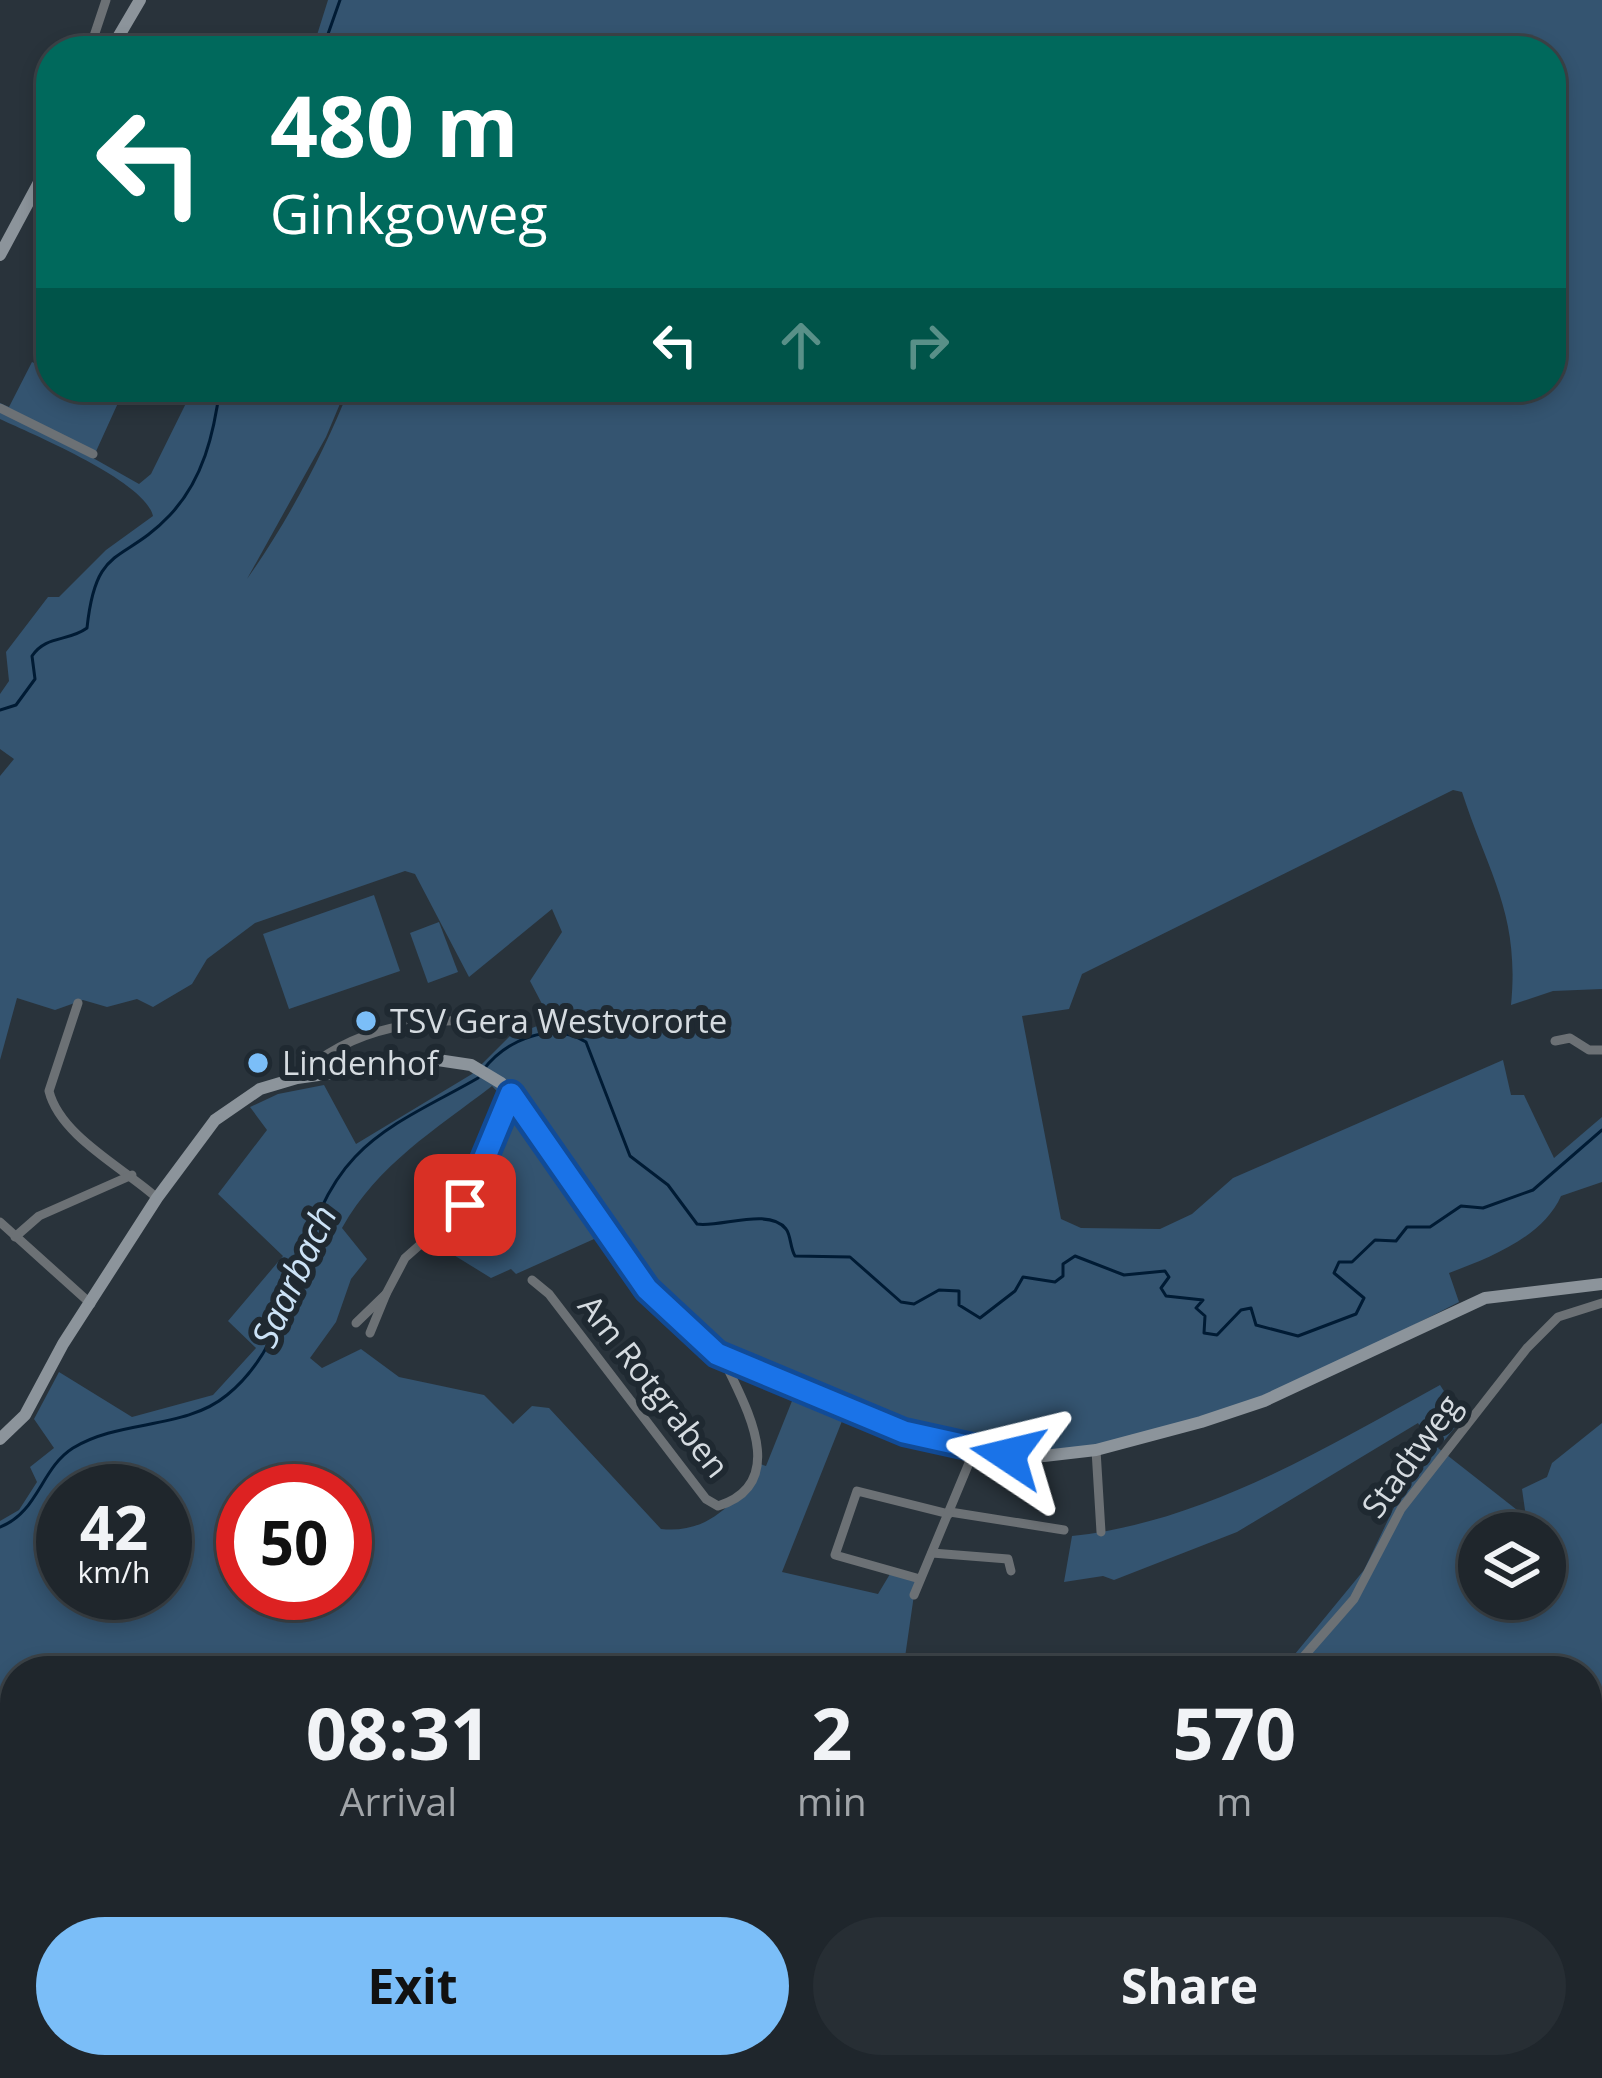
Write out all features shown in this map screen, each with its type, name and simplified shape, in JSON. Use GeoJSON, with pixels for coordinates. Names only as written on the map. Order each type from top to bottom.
{"type":"FeatureCollection","features":[{"type":"Feature","properties":{"kind":"main road"},"geometry":{"type":"LineString","coordinates":[[117,36],[132,3]]}},
{"type":"Feature","properties":{"kind":"main road"},"geometry":{"type":"LineString","coordinates":[[1,251],[36,187]]}},
{"type":"Feature","properties":{"kind":"main road"},"geometry":{"type":"LineString","coordinates":[[0,1438],[26,1415],[157,1198],[215,1120],[260,1089],[297,1078],[431,1059],[471,1065],[489,1073],[511,1094],[647,1289],[689,1332],[731,1363],[904,1432],[974,1451],[1044,1456],[1096,1450],[1264,1401],[1485,1298],[1602,1284]]}},
{"type":"Feature","properties":{"kind":"street"},"geometry":{"type":"LineString","coordinates":[[94,36],[106,0]]}},
{"type":"Feature","properties":{"kind":"street"},"geometry":{"type":"LineString","coordinates":[[0,408],[93,454]]}},
{"type":"Feature","properties":{"kind":"street"},"geometry":{"type":"LineString","coordinates":[[77,1003],[49,1091],[52,1103],[80,1135],[157,1198]]}},
{"type":"Feature","properties":{"kind":"street"},"geometry":{"type":"LineString","coordinates":[[297,1078],[319,1058],[368,1031],[406,1022],[510,1018]]}},
{"type":"Feature","properties":{"kind":"street"},"geometry":{"type":"LineString","coordinates":[[1555,1041],[1570,1037],[1589,1050],[1602,1050]]}},
{"type":"Feature","properties":{"kind":"street"},"geometry":{"type":"LineString","coordinates":[[370,1333],[404,1258],[465,1205],[511,1094]]}},
{"type":"Feature","properties":{"kind":"street"},"geometry":{"type":"LineString","coordinates":[[15,1237],[39,1216],[131,1174]]}},
{"type":"Feature","properties":{"kind":"street"},"geometry":{"type":"LineString","coordinates":[[0,1222],[91,1304]]}},
{"type":"Feature","properties":{"kind":"street","name":"Am Rotgraben"},"geometry":{"type":"LineString","coordinates":[[532,1280],[549,1294],[706,1499],[718,1506],[730,1502],[747,1482],[759,1452],[753,1417],[731,1363]]}},
{"type":"Feature","properties":{"kind":"street"},"geometry":{"type":"LineString","coordinates":[[356,1323],[386,1294]]}},
{"type":"Feature","properties":{"kind":"street","name":"Stadtweg"},"geometry":{"type":"LineString","coordinates":[[1304,1656],[1354,1599],[1401,1509],[1527,1348],[1558,1317],[1602,1303]]}},
{"type":"Feature","properties":{"kind":"street"},"geometry":{"type":"LineString","coordinates":[[1096,1450],[1101,1532]]}},
{"type":"Feature","properties":{"kind":"street"},"geometry":{"type":"LineString","coordinates":[[914,1595],[974,1451]]}},
{"type":"Feature","properties":{"kind":"street"},"geometry":{"type":"LineString","coordinates":[[920,1579],[835,1555],[857,1491],[950,1513],[1064,1530]]}},
{"type":"Feature","properties":{"kind":"street"},"geometry":{"type":"LineString","coordinates":[[932,1552],[1008,1559],[1011,1571]]}},
{"type":"Feature","properties":{"kind":"shaded area"},"geometry":{"type":"Polygon","coordinates":[[[328,0],[1602,0],[1602,989],[1553,991],[1511,1005],[1507,920],[1462,792],[1453,790],[1082,974],[1069,1009],[1022,1016],[1061,1219],[1081,1228],[1160,1229],[1192,1214],[1233,1178],[1503,1060],[1511,1095],[1524,1095],[1554,1158],[1602,1117],[1602,1182],[1561,1196],[1528,1234],[1449,1273],[1459,1302],[1299,1380],[1181,1425],[1122,1441],[1008,1450],[947,1439],[848,1406],[782,1572],[878,1594],[890,1574],[916,1581],[905,1656],[0,1656],[0,1521],[19,1510],[36,1484],[36,1620],[192,1620],[192,1464],[36,1464],[36,1480],[30,1467],[54,1448],[34,1419],[59,1372],[132,1417],[213,1395],[256,1348],[228,1321],[283,1256],[218,1194],[267,1130],[250,1107],[278,1094],[324,1085],[356,1144],[472,1074],[510,1036],[551,1021],[530,981],[562,932],[552,909],[469,977],[415,874],[405,871],[255,923],[207,959],[192,984],[153,1007],[137,999],[107,1007],[83,1000],[55,1010],[17,998],[0,1060],[0,776],[14,759],[0,749],[0,694],[9,681],[6,652],[48,597],[59,597],[106,550],[153,516],[146,502],[110,474],[0,419],[0,403],[9,407],[32,362],[36,364],[36,402],[118,403],[93,458],[139,484],[151,474],[187,402],[341,402],[247,579],[304,486],[344,402],[1566,402],[1566,36],[317,36],[328,0]],[[492,1086],[409,1150],[356,1205],[342,1228],[367,1259],[351,1279],[336,1322],[310,1358],[322,1368],[361,1349],[399,1377],[484,1395],[513,1424],[532,1406],[549,1408],[661,1529],[694,1526],[720,1513],[760,1464],[766,1466],[794,1396],[733,1366],[685,1332],[643,1290],[603,1235],[516,1274],[511,1269],[491,1278],[431,1241],[467,1209],[510,1105],[492,1086]]]}},
{"type":"Feature","properties":{"kind":"shaded area"},"geometry":{"type":"Polygon","coordinates":[[[374,895],[400,971],[289,1009],[263,934],[374,895]]]}},
{"type":"Feature","properties":{"kind":"shaded area"},"geometry":{"type":"Polygon","coordinates":[[[439,922],[458,972],[428,983],[410,933],[439,922]]]}},
{"type":"Feature","properties":{"kind":"shaded area"},"geometry":{"type":"Polygon","coordinates":[[[1440,1385],[1462,1419],[1438,1448],[1520,1512],[1458,1512],[1458,1620],[1566,1620],[1566,1512],[1525,1512],[1522,1489],[1547,1477],[1552,1463],[1602,1423],[1602,1656],[1293,1656],[1364,1570],[1399,1497],[1426,1461],[1430,1444],[1418,1423],[1237,1532],[1114,1580],[1103,1576],[1064,1582],[1072,1536],[1169,1515],[1263,1479],[1440,1385]]]}},
{"type":"Feature","properties":{"kind":"waterway","name":"Saarbach"},"geometry":{"type":"LineString","coordinates":[[327,36],[340,0]]}},
{"type":"Feature","properties":{"kind":"waterway"},"geometry":{"type":"LineString","coordinates":[[0,710],[16,705],[35,679],[32,656],[38,649],[87,628],[91,601],[105,568],[170,515],[191,487],[205,455],[217,402]]}},
{"type":"Feature","properties":{"kind":"waterway","name":"Saarbach"},"geometry":{"type":"LineString","coordinates":[[483,1070],[517,1042],[545,1033],[586,1042],[630,1156],[668,1185],[697,1224],[756,1219],[778,1223],[788,1232],[795,1256],[850,1257],[901,1302],[914,1304],[939,1290],[959,1291],[959,1305],[980,1318],[1015,1291],[1023,1277],[1055,1282],[1063,1276],[1063,1264],[1075,1256],[1124,1275],[1165,1271],[1169,1277],[1161,1288],[1166,1296],[1203,1300],[1196,1308],[1205,1316],[1204,1333],[1217,1335],[1241,1310],[1251,1308],[1256,1325],[1298,1336],[1356,1314],[1364,1298],[1334,1273],[1339,1262],[1352,1262],[1375,1240],[1396,1241],[1407,1227],[1430,1227],[1461,1206],[1483,1208],[1533,1190],[1602,1130]]}},
{"type":"Feature","properties":{"kind":"waterway","name":"Saarbach"},"geometry":{"type":"LineString","coordinates":[[0,1527],[23,1512],[53,1467],[73,1448],[111,1432],[192,1414],[227,1395],[251,1371],[269,1342],[318,1214],[355,1157],[398,1123],[478,1078]]}},
{"type":"Feature","properties":{"kind":"place","name":"TSV Gera Westvororte"},"geometry":{"type":"Point","coordinates":[366,1021]}},
{"type":"Feature","properties":{"kind":"place","name":"Lindenhof"},"geometry":{"type":"Point","coordinates":[258,1063]}},
{"type":"Feature","properties":{"kind":"route"},"geometry":{"type":"LineString","coordinates":[[465,1205],[511,1094],[647,1289],[717,1354],[795,1391],[904,1432],[1008,1455]]}}]}
